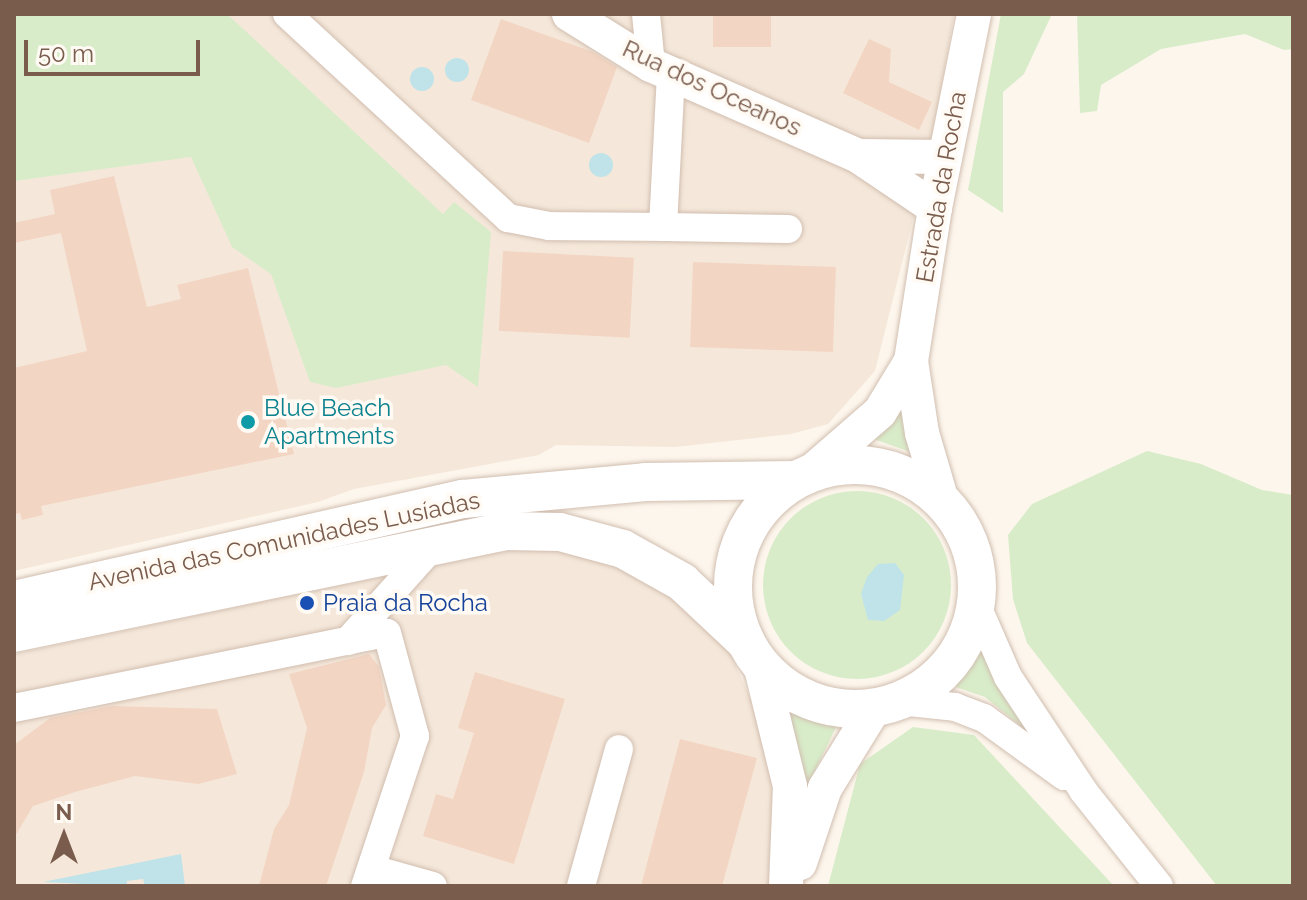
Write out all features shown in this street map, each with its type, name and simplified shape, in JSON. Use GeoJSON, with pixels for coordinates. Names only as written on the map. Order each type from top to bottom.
{"type":"FeatureCollection","features":[{"type":"Feature","properties":{"kind":"main road"},"geometry":{"type":"LineString","coordinates":[[849,465],[887,469],[911,478],[942,501],[974,555],[977,606],[958,653],[942,673],[887,704],[849,709],[800,696],[753,653],[733,598],[738,551],[759,510],[803,476],[849,465]]}},
{"type":"Feature","properties":{"kind":"main road","name":"Avenida das Comunidades Lusíadas"},"geometry":{"type":"LineString","coordinates":[[14,600],[463,499],[645,482],[803,476]]}},
{"type":"Feature","properties":{"kind":"main road","name":"Avenida das Comunidades Lusíadas"},"geometry":{"type":"LineString","coordinates":[[14,633],[433,546],[519,531],[560,532],[623,549],[682,582],[753,653]]}},
{"type":"Feature","properties":{"kind":"street"},"geometry":{"type":"LineString","coordinates":[[287,14],[508,218],[538,225],[788,229]]}},
{"type":"Feature","properties":{"kind":"street","name":"Rua dos Oceanos"},"geometry":{"type":"LineString","coordinates":[[569,14],[661,69],[858,156]]}},
{"type":"Feature","properties":{"kind":"street"},"geometry":{"type":"LineString","coordinates":[[646,14],[661,69],[663,227]]}},
{"type":"Feature","properties":{"kind":"street","name":"Estrada da Rocha"},"geometry":{"type":"LineString","coordinates":[[942,501],[922,433],[911,361],[935,208],[974,14]]}},
{"type":"Feature","properties":{"kind":"street"},"geometry":{"type":"LineString","coordinates":[[858,156],[945,157]]}},
{"type":"Feature","properties":{"kind":"street"},"geometry":{"type":"LineString","coordinates":[[858,156],[935,208]]}},
{"type":"Feature","properties":{"kind":"street","name":"Estrada da Rocha"},"geometry":{"type":"LineString","coordinates":[[803,476],[880,412],[911,361]]}},
{"type":"Feature","properties":{"kind":"street"},"geometry":{"type":"LineString","coordinates":[[348,641],[433,546]]}},
{"type":"Feature","properties":{"kind":"street"},"geometry":{"type":"LineString","coordinates":[[977,606],[1008,677],[1084,792],[1159,886]]}},
{"type":"Feature","properties":{"kind":"street"},"geometry":{"type":"LineString","coordinates":[[14,708],[387,633],[415,736],[368,877],[433,886]]}},
{"type":"Feature","properties":{"kind":"street"},"geometry":{"type":"LineString","coordinates":[[753,653],[790,786],[786,886]]}},
{"type":"Feature","properties":{"kind":"street"},"geometry":{"type":"LineString","coordinates":[[793,886],[825,788],[887,704],[955,707],[984,718],[1084,792]]}},
{"type":"Feature","properties":{"kind":"street"},"geometry":{"type":"LineString","coordinates":[[581,886],[619,749]]}},
{"type":"Feature","properties":{"kind":"shaded area"},"geometry":{"type":"Polygon","coordinates":[[[14,14],[954,14],[933,139],[875,371],[828,424],[791,434],[676,447],[556,445],[539,455],[354,489],[318,502],[14,571],[14,14]]]}},
{"type":"Feature","properties":{"kind":"shaded area"},"geometry":{"type":"Polygon","coordinates":[[[518,548],[592,553],[640,571],[724,640],[790,786],[786,886],[14,886],[14,654],[518,548]]]}},
{"type":"Feature","properties":{"kind":"green space"},"geometry":{"type":"Polygon","coordinates":[[[14,14],[227,14],[443,214],[454,202],[491,232],[478,387],[446,365],[336,388],[310,382],[271,274],[232,247],[191,157],[14,181],[14,14]]]}},
{"type":"Feature","properties":{"kind":"green space"},"geometry":{"type":"Polygon","coordinates":[[[1001,14],[1052,14],[1024,74],[1003,92],[1003,213],[968,190],[1001,14]]]}},
{"type":"Feature","properties":{"kind":"green space"},"geometry":{"type":"Polygon","coordinates":[[[1077,14],[1293,14],[1293,49],[1284,50],[1245,34],[1161,49],[1101,85],[1097,111],[1080,113],[1077,14]]]}},
{"type":"Feature","properties":{"kind":"green space"},"geometry":{"type":"Polygon","coordinates":[[[905,384],[916,454],[865,436],[905,384]]]}},
{"type":"Feature","properties":{"kind":"green space"},"geometry":{"type":"Polygon","coordinates":[[[1147,451],[1201,464],[1262,490],[1293,495],[1293,886],[1217,886],[1027,643],[1013,599],[1008,535],[1032,504],[1147,451]]]}},
{"type":"Feature","properties":{"kind":"green space"},"geometry":{"type":"Polygon","coordinates":[[[857,491],[875,492],[893,498],[924,518],[944,549],[950,567],[950,603],[944,621],[924,652],[893,672],[875,678],[857,679],[839,678],[821,672],[790,652],[770,621],[764,603],[763,585],[764,567],[770,549],[790,518],[821,498],[839,492],[857,491]]]}},
{"type":"Feature","properties":{"kind":"green space"},"geometry":{"type":"Polygon","coordinates":[[[977,635],[1031,734],[985,697],[941,682],[977,635]]]}},
{"type":"Feature","properties":{"kind":"green space"},"geometry":{"type":"Polygon","coordinates":[[[784,701],[842,715],[807,787],[784,701]]]}},
{"type":"Feature","properties":{"kind":"green space"},"geometry":{"type":"Polygon","coordinates":[[[913,727],[974,735],[1114,886],[828,886],[860,764],[913,727]]]}},
{"type":"Feature","properties":{"kind":"water"},"geometry":{"type":"Polygon","coordinates":[[[457,58],[465,62],[469,70],[465,78],[457,82],[449,78],[445,70],[449,62],[457,58]]]}},
{"type":"Feature","properties":{"kind":"water"},"geometry":{"type":"Polygon","coordinates":[[[422,67],[430,71],[434,79],[430,87],[422,91],[414,87],[410,79],[414,71],[422,67]]]}},
{"type":"Feature","properties":{"kind":"water"},"geometry":{"type":"Polygon","coordinates":[[[601,153],[609,157],[613,165],[609,173],[601,177],[593,173],[589,165],[593,157],[601,153]]]}},
{"type":"Feature","properties":{"kind":"water"},"geometry":{"type":"Polygon","coordinates":[[[895,563],[904,575],[900,610],[884,621],[868,620],[861,594],[867,577],[878,564],[895,563]]]}},
{"type":"Feature","properties":{"kind":"water"},"geometry":{"type":"Polygon","coordinates":[[[181,854],[185,886],[145,886],[143,879],[127,881],[127,886],[43,882],[181,854]]]}},
{"type":"Feature","properties":{"kind":"building"},"geometry":{"type":"Polygon","coordinates":[[[713,14],[771,14],[771,47],[713,47],[713,14]]]}},
{"type":"Feature","properties":{"kind":"building"},"geometry":{"type":"Polygon","coordinates":[[[501,19],[593,52],[617,67],[589,143],[471,100],[501,19]]]}},
{"type":"Feature","properties":{"kind":"building"},"geometry":{"type":"Polygon","coordinates":[[[869,39],[891,49],[889,82],[932,102],[919,130],[843,93],[869,39]]]}},
{"type":"Feature","properties":{"kind":"building"},"geometry":{"type":"Polygon","coordinates":[[[114,176],[147,307],[181,299],[177,285],[248,268],[294,454],[41,506],[43,515],[22,520],[20,513],[14,514],[14,368],[87,351],[61,233],[14,243],[14,223],[55,214],[50,190],[114,176]]]}},
{"type":"Feature","properties":{"kind":"building"},"geometry":{"type":"Polygon","coordinates":[[[503,251],[634,258],[630,338],[499,331],[503,251]]]}},
{"type":"Feature","properties":{"kind":"building"},"geometry":{"type":"Polygon","coordinates":[[[693,262],[836,267],[833,352],[690,347],[693,262]]]}},
{"type":"Feature","properties":{"kind":"building"},"geometry":{"type":"Polygon","coordinates":[[[369,654],[379,667],[386,705],[372,728],[364,772],[326,886],[259,886],[274,829],[289,805],[307,728],[289,674],[369,654]]]}},
{"type":"Feature","properties":{"kind":"building"},"geometry":{"type":"Polygon","coordinates":[[[475,672],[565,699],[514,864],[423,836],[436,794],[453,799],[474,733],[458,728],[475,672]]]}},
{"type":"Feature","properties":{"kind":"building"},"geometry":{"type":"Polygon","coordinates":[[[112,706],[217,709],[237,774],[198,784],[135,776],[75,792],[33,806],[14,838],[14,745],[50,718],[112,706]]]}},
{"type":"Feature","properties":{"kind":"building"},"geometry":{"type":"Polygon","coordinates":[[[680,739],[757,758],[722,886],[641,886],[680,739]]]}},
{"type":"Feature","properties":{"kind":"place","name":"Blue Beach Apartments"},"geometry":{"type":"Point","coordinates":[248,422]}},
{"type":"Feature","properties":{"kind":"place","name":"Praia da Rocha"},"geometry":{"type":"Point","coordinates":[307,603]}}]}
